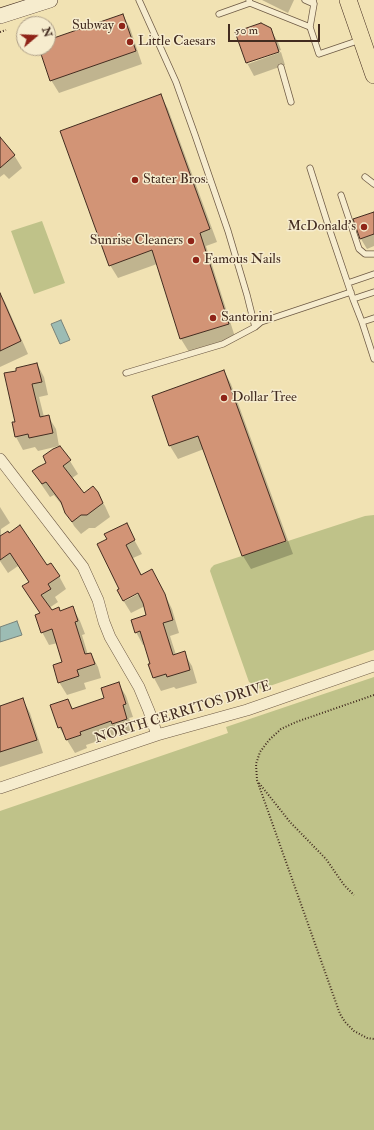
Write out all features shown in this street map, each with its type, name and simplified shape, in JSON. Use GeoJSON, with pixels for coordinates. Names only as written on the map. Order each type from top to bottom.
{"type":"FeatureCollection","features":[{"type":"Feature","properties":{"kind":"main road"},"geometry":{"type":"LineString","coordinates":[[3,23],[50,0]]}},
{"type":"Feature","properties":{"kind":"main road"},"geometry":{"type":"LineString","coordinates":[[348,0],[374,75]]}},
{"type":"Feature","properties":{"kind":"street"},"geometry":{"type":"LineString","coordinates":[[0,459],[83,567],[98,600],[110,637],[138,687],[149,711],[157,735]]}},
{"type":"Feature","properties":{"kind":"street","name":"NORTH CERRITOS DRIVE"},"geometry":{"type":"LineString","coordinates":[[0,788],[157,735],[247,710],[374,666]]}},
{"type":"Feature","properties":{"kind":"lane"},"geometry":{"type":"LineString","coordinates":[[139,0],[176,82],[228,231],[255,327]]}},
{"type":"Feature","properties":{"kind":"lane"},"geometry":{"type":"LineString","coordinates":[[305,0],[313,2],[310,27],[319,54],[362,39]]}},
{"type":"Feature","properties":{"kind":"lane"},"geometry":{"type":"LineString","coordinates":[[219,14],[249,2],[310,27]]}},
{"type":"Feature","properties":{"kind":"lane"},"geometry":{"type":"LineString","coordinates":[[281,67],[291,102]]}},
{"type":"Feature","properties":{"kind":"lane"},"geometry":{"type":"LineString","coordinates":[[310,168],[374,359]]}},
{"type":"Feature","properties":{"kind":"lane"},"geometry":{"type":"LineString","coordinates":[[365,177],[374,184]]}},
{"type":"Feature","properties":{"kind":"lane"},"geometry":{"type":"LineString","coordinates":[[341,195],[360,249],[365,254],[374,254]]}},
{"type":"Feature","properties":{"kind":"lane"},"geometry":{"type":"LineString","coordinates":[[348,283],[374,274]]}},
{"type":"Feature","properties":{"kind":"lane"},"geometry":{"type":"LineString","coordinates":[[126,373],[213,348],[232,340],[261,322],[351,292]]}},
{"type":"Feature","properties":{"kind":"lane"},"geometry":{"type":"LineString","coordinates":[[353,299],[374,292]]}},
{"type":"Feature","properties":{"kind":"lane"},"geometry":{"type":"LineString","coordinates":[[362,322],[374,318]]}},
{"type":"Feature","properties":{"kind":"path"},"geometry":{"type":"LineString","coordinates":[[0,32],[3,23]]}},
{"type":"Feature","properties":{"kind":"path"},"geometry":{"type":"LineString","coordinates":[[374,695],[296,722],[281,729],[269,740],[260,752],[256,764],[257,780],[340,1014],[345,1022],[354,1031],[367,1038],[374,1039]]}},
{"type":"Feature","properties":{"kind":"path"},"geometry":{"type":"LineString","coordinates":[[257,780],[290,822],[326,859],[344,885],[354,895]]}},
{"type":"Feature","properties":{"kind":"green space"},"geometry":{"type":"Polygon","coordinates":[[[42,221],[65,283],[34,294],[11,231],[42,221]]]}},
{"type":"Feature","properties":{"kind":"green space"},"geometry":{"type":"Polygon","coordinates":[[[374,515],[374,650],[261,689],[249,682],[210,571],[211,568],[214,565],[365,516],[374,515]]]}},
{"type":"Feature","properties":{"kind":"green space"},"geometry":{"type":"Polygon","coordinates":[[[374,677],[374,1130],[0,1130],[0,811],[228,733],[226,727],[374,677]]]}},
{"type":"Feature","properties":{"kind":"water"},"geometry":{"type":"Polygon","coordinates":[[[61,320],[70,340],[60,344],[51,324],[61,320]]]}},
{"type":"Feature","properties":{"kind":"water"},"geometry":{"type":"Polygon","coordinates":[[[17,621],[22,635],[0,642],[0,627],[17,621]]]}},
{"type":"Feature","properties":{"kind":"building"},"geometry":{"type":"Polygon","coordinates":[[[123,14],[136,51],[50,81],[42,56],[56,56],[56,37],[123,14]]]}},
{"type":"Feature","properties":{"kind":"building"},"geometry":{"type":"Polygon","coordinates":[[[261,23],[271,28],[279,52],[246,63],[235,32],[261,23]]]}},
{"type":"Feature","properties":{"kind":"building","name":"Stater Bros."},"geometry":{"type":"Polygon","coordinates":[[[161,94],[210,229],[200,233],[229,324],[180,339],[152,250],[109,266],[60,131],[161,94]]]}},
{"type":"Feature","properties":{"kind":"building"},"geometry":{"type":"Polygon","coordinates":[[[0,137],[15,155],[0,168],[0,137]]]}},
{"type":"Feature","properties":{"kind":"building","name":"McDonald's"},"geometry":{"type":"Polygon","coordinates":[[[374,212],[374,234],[360,239],[353,219],[374,212]]]}},
{"type":"Feature","properties":{"kind":"building"},"geometry":{"type":"Polygon","coordinates":[[[0,293],[21,341],[0,351],[0,293]]]}},
{"type":"Feature","properties":{"kind":"building"},"geometry":{"type":"Polygon","coordinates":[[[37,363],[42,382],[32,384],[40,417],[49,415],[53,433],[29,438],[28,434],[15,437],[12,422],[15,422],[4,373],[16,371],[16,368],[37,363]]]}},
{"type":"Feature","properties":{"kind":"building"},"geometry":{"type":"Polygon","coordinates":[[[224,370],[286,541],[242,556],[198,436],[169,446],[152,396],[224,370]]]}},
{"type":"Feature","properties":{"kind":"building"},"geometry":{"type":"Polygon","coordinates":[[[60,446],[71,460],[63,466],[84,493],[93,486],[98,492],[103,503],[87,515],[81,515],[72,522],[65,513],[61,502],[46,482],[42,484],[32,471],[46,463],[43,456],[60,446]]]}},
{"type":"Feature","properties":{"kind":"building"},"geometry":{"type":"Polygon","coordinates":[[[127,523],[135,540],[126,545],[141,575],[152,569],[165,594],[173,620],[163,623],[173,655],[185,651],[190,670],[167,677],[166,674],[153,678],[140,631],[135,633],[131,620],[146,615],[143,603],[138,593],[123,601],[117,590],[119,589],[97,544],[107,539],[104,534],[127,523]]]}},
{"type":"Feature","properties":{"kind":"building"},"geometry":{"type":"Polygon","coordinates":[[[20,525],[47,565],[51,563],[60,576],[48,584],[51,589],[41,595],[52,610],[59,607],[60,611],[73,606],[78,621],[75,622],[85,654],[91,653],[95,664],[77,670],[79,676],[58,683],[53,665],[62,662],[52,629],[41,633],[35,615],[40,613],[22,586],[29,582],[10,553],[0,560],[0,536],[8,531],[9,533],[20,525]]]}},
{"type":"Feature","properties":{"kind":"building"},"geometry":{"type":"Polygon","coordinates":[[[119,682],[126,704],[123,705],[127,719],[112,724],[111,721],[80,732],[81,735],[66,740],[61,727],[58,728],[50,705],[68,699],[72,709],[104,698],[101,688],[119,682]]]}},
{"type":"Feature","properties":{"kind":"building"},"geometry":{"type":"Polygon","coordinates":[[[23,698],[37,740],[0,752],[0,706],[23,698]]]}},
{"type":"Feature","properties":{"kind":"place","name":"Subway"},"geometry":{"type":"Point","coordinates":[122,26]}},
{"type":"Feature","properties":{"kind":"place","name":"Little Caesars"},"geometry":{"type":"Point","coordinates":[130,42]}},
{"type":"Feature","properties":{"kind":"place","name":"Stater Bros."},"geometry":{"type":"Point","coordinates":[135,180]}},
{"type":"Feature","properties":{"kind":"place","name":"McDonald's"},"geometry":{"type":"Point","coordinates":[364,227]}},
{"type":"Feature","properties":{"kind":"place","name":"Sunrise Cleaners"},"geometry":{"type":"Point","coordinates":[191,241]}},
{"type":"Feature","properties":{"kind":"place","name":"Famous Nails"},"geometry":{"type":"Point","coordinates":[196,260]}},
{"type":"Feature","properties":{"kind":"place","name":"Santorini"},"geometry":{"type":"Point","coordinates":[213,318]}},
{"type":"Feature","properties":{"kind":"place","name":"Dollar Tree"},"geometry":{"type":"Point","coordinates":[224,398]}}]}
